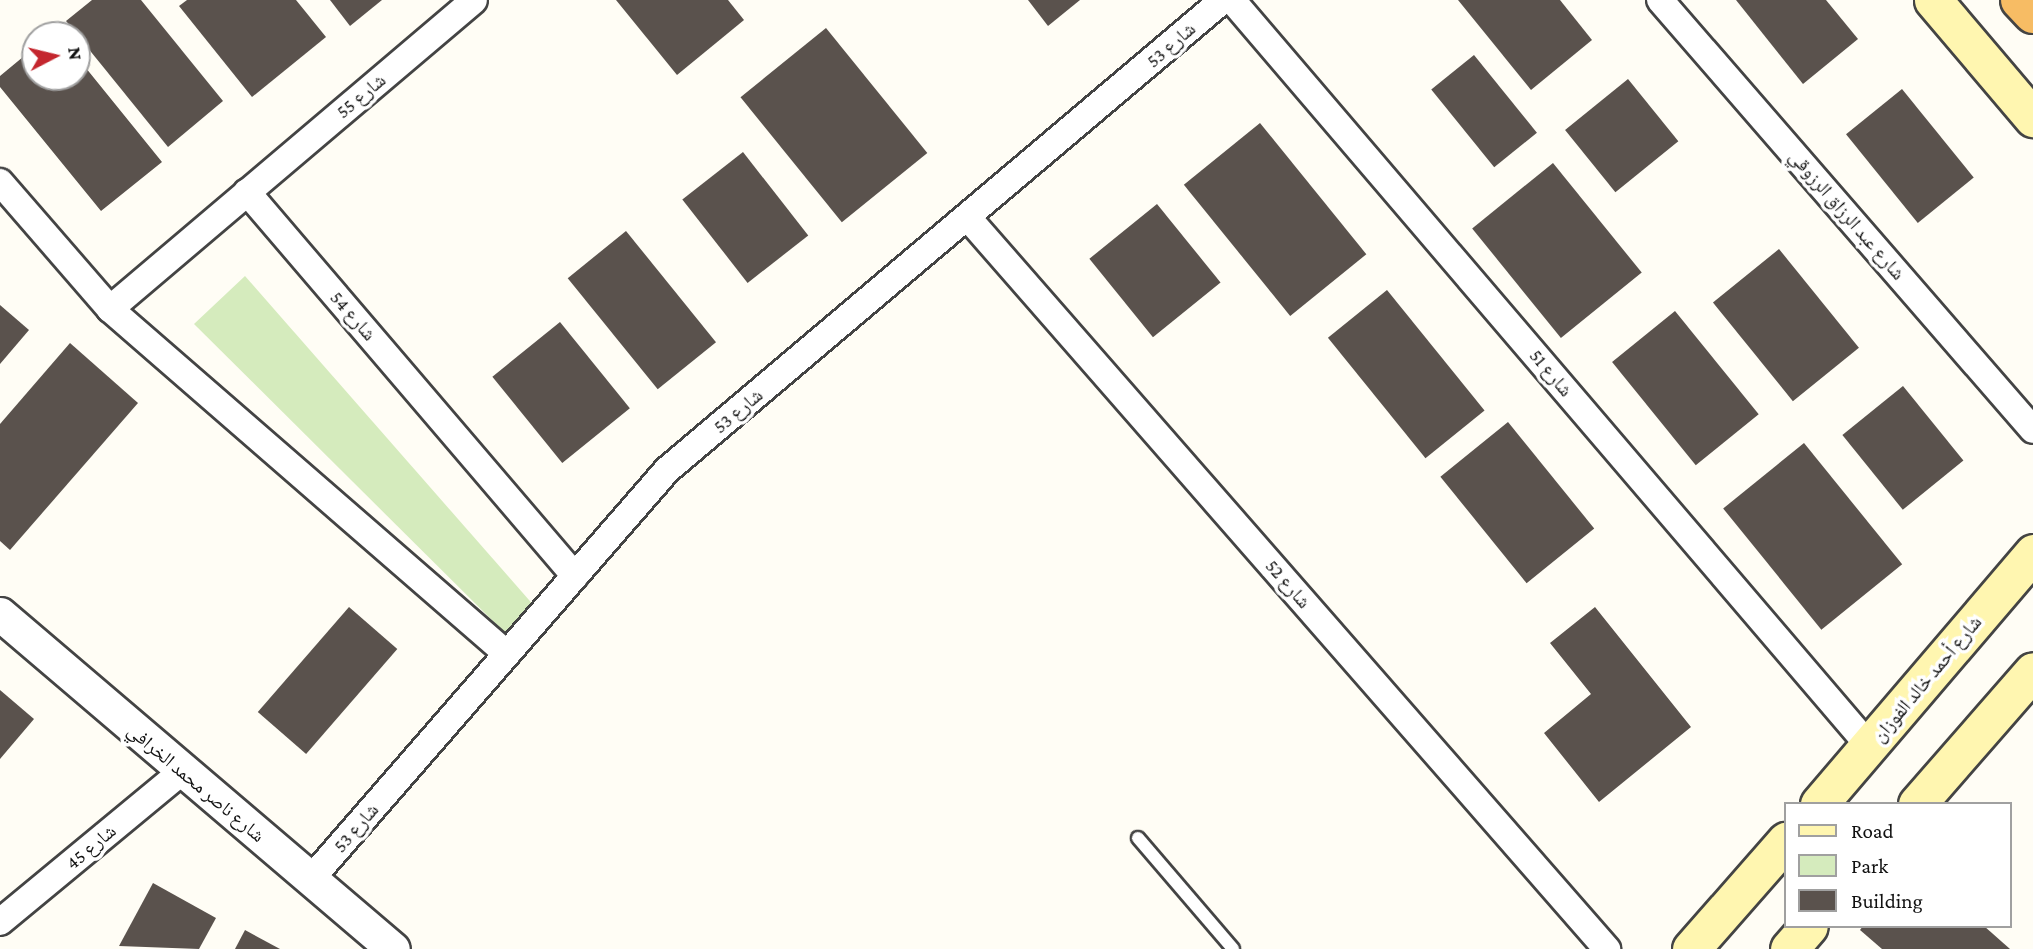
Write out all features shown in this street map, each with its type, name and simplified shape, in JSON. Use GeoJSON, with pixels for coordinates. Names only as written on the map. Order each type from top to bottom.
{"type":"FeatureCollection","features":[{"type":"Feature","properties":{"kind":"highway"},"geometry":{"type":"LineString","coordinates":[[2020,0],[2033,14]]}},
{"type":"Feature","properties":{"kind":"main road"},"geometry":{"type":"LineString","coordinates":[[1933,0],[2033,118]]}},
{"type":"Feature","properties":{"kind":"main road","name":"شارع أحمد خالد الفوزان"},"geometry":{"type":"LineString","coordinates":[[1833,796],[1870,747],[2033,553]]}},
{"type":"Feature","properties":{"kind":"main road"},"geometry":{"type":"LineString","coordinates":[[1919,802],[2031,679]]}},
{"type":"Feature","properties":{"kind":"main road"},"geometry":{"type":"LineString","coordinates":[[1691,949],[1784,846]]}},
{"type":"Feature","properties":{"kind":"main road"},"geometry":{"type":"LineString","coordinates":[[1789,949],[1807,928]]}},
{"type":"Feature","properties":{"kind":"street","name":"شارع 55"},"geometry":{"type":"LineString","coordinates":[[247,192],[474,0]]}},
{"type":"Feature","properties":{"kind":"street","name":"شارع 53"},"geometry":{"type":"LineString","coordinates":[[311,879],[667,470],[969,219],[1223,0]]}},
{"type":"Feature","properties":{"kind":"street","name":"شارع 51"},"geometry":{"type":"LineString","coordinates":[[1232,0],[1870,747]]}},
{"type":"Feature","properties":{"kind":"street","name":"شارع عبد الرزاق الرزوقي"},"geometry":{"type":"LineString","coordinates":[[1660,0],[2033,430]]}},
{"type":"Feature","properties":{"kind":"street"},"geometry":{"type":"LineString","coordinates":[[0,182],[110,309],[508,654]]}},
{"type":"Feature","properties":{"kind":"street"},"geometry":{"type":"LineString","coordinates":[[110,309],[247,192]]}},
{"type":"Feature","properties":{"kind":"street","name":"شارع 54"},"geometry":{"type":"LineString","coordinates":[[247,192],[575,576]]}},
{"type":"Feature","properties":{"kind":"street","name":"شارع 52"},"geometry":{"type":"LineString","coordinates":[[969,219],[1607,949]]}},
{"type":"Feature","properties":{"kind":"street","name":"شارع ناصر محمد الخرافي"},"geometry":{"type":"LineString","coordinates":[[0,614],[181,772],[393,949]]}},
{"type":"Feature","properties":{"kind":"street","name":"شارع 45"},"geometry":{"type":"LineString","coordinates":[[0,922],[181,772]]}},
{"type":"Feature","properties":{"kind":"lane"},"geometry":{"type":"LineString","coordinates":[[1138,838],[1233,949]]}},
{"type":"Feature","properties":{"kind":"green space"},"geometry":{"type":"Polygon","coordinates":[[[245,276],[536,608],[509,637],[194,324],[245,276]]]}},
{"type":"Feature","properties":{"kind":"building"},"geometry":{"type":"Polygon","coordinates":[[[92,0],[141,0],[223,101],[168,147],[91,52],[91,21],[66,21],[92,0]]]}},
{"type":"Feature","properties":{"kind":"building"},"geometry":{"type":"Polygon","coordinates":[[[187,0],[296,0],[326,37],[252,97],[179,6],[187,0]]]}},
{"type":"Feature","properties":{"kind":"building"},"geometry":{"type":"Polygon","coordinates":[[[330,0],[382,0],[350,26],[330,0]]]}},
{"type":"Feature","properties":{"kind":"building"},"geometry":{"type":"Polygon","coordinates":[[[616,0],[728,0],[744,20],[677,75],[616,0]]]}},
{"type":"Feature","properties":{"kind":"building"},"geometry":{"type":"Polygon","coordinates":[[[1028,0],[1080,0],[1048,26],[1028,0]]]}},
{"type":"Feature","properties":{"kind":"building"},"geometry":{"type":"Polygon","coordinates":[[[1458,0],[1560,0],[1592,40],[1531,90],[1458,0]]]}},
{"type":"Feature","properties":{"kind":"building"},"geometry":{"type":"Polygon","coordinates":[[[1736,0],[1826,0],[1858,39],[1803,84],[1736,0]]]}},
{"type":"Feature","properties":{"kind":"building"},"geometry":{"type":"Polygon","coordinates":[[[826,28],[927,153],[842,222],[741,97],[826,28]]]}},
{"type":"Feature","properties":{"kind":"building"},"geometry":{"type":"Polygon","coordinates":[[[1474,55],[1537,133],[1494,167],[1431,90],[1474,55]]]}},
{"type":"Feature","properties":{"kind":"building"},"geometry":{"type":"Polygon","coordinates":[[[21,59],[21,91],[91,91],[91,74],[162,162],[101,211],[0,87],[0,76],[21,59]]]}},
{"type":"Feature","properties":{"kind":"building"},"geometry":{"type":"Polygon","coordinates":[[[1628,79],[1678,141],[1615,192],[1565,130],[1628,79]]]}},
{"type":"Feature","properties":{"kind":"building"},"geometry":{"type":"Polygon","coordinates":[[[1902,89],[1974,178],[1918,223],[1846,134],[1902,89]]]}},
{"type":"Feature","properties":{"kind":"building"},"geometry":{"type":"Polygon","coordinates":[[[1260,123],[1366,254],[1290,316],[1184,185],[1260,123]]]}},
{"type":"Feature","properties":{"kind":"building"},"geometry":{"type":"Polygon","coordinates":[[[743,152],[808,236],[748,283],[682,199],[743,152]]]}},
{"type":"Feature","properties":{"kind":"building"},"geometry":{"type":"Polygon","coordinates":[[[1553,163],[1642,273],[1561,338],[1472,228],[1553,163]]]}},
{"type":"Feature","properties":{"kind":"building"},"geometry":{"type":"Polygon","coordinates":[[[1157,204],[1221,282],[1153,337],[1089,259],[1157,204]]]}},
{"type":"Feature","properties":{"kind":"building"},"geometry":{"type":"Polygon","coordinates":[[[626,231],[716,342],[658,389],[568,278],[626,231]]]}},
{"type":"Feature","properties":{"kind":"building"},"geometry":{"type":"Polygon","coordinates":[[[1779,249],[1859,348],[1793,401],[1713,302],[1779,249]]]}},
{"type":"Feature","properties":{"kind":"building"},"geometry":{"type":"Polygon","coordinates":[[[1387,290],[1485,410],[1425,458],[1328,338],[1387,290]]]}},
{"type":"Feature","properties":{"kind":"building"},"geometry":{"type":"Polygon","coordinates":[[[0,305],[29,330],[0,364],[0,305]]]}},
{"type":"Feature","properties":{"kind":"building"},"geometry":{"type":"Polygon","coordinates":[[[1675,311],[1759,414],[1696,465],[1612,362],[1675,311]]]}},
{"type":"Feature","properties":{"kind":"building"},"geometry":{"type":"Polygon","coordinates":[[[560,322],[630,408],[562,463],[492,377],[560,322]]]}},
{"type":"Feature","properties":{"kind":"building"},"geometry":{"type":"Polygon","coordinates":[[[70,343],[138,403],[10,550],[0,541],[0,424],[70,343]]]}},
{"type":"Feature","properties":{"kind":"building"},"geometry":{"type":"Polygon","coordinates":[[[1903,386],[1963,461],[1903,510],[1842,435],[1903,386]]]}},
{"type":"Feature","properties":{"kind":"building"},"geometry":{"type":"Polygon","coordinates":[[[1508,422],[1594,528],[1527,583],[1440,477],[1508,422]]]}},
{"type":"Feature","properties":{"kind":"building"},"geometry":{"type":"Polygon","coordinates":[[[1804,443],[1902,564],[1821,630],[1723,508],[1804,443]]]}},
{"type":"Feature","properties":{"kind":"building"},"geometry":{"type":"Polygon","coordinates":[[[349,607],[397,649],[306,754],[258,712],[349,607]]]}},
{"type":"Feature","properties":{"kind":"building"},"geometry":{"type":"Polygon","coordinates":[[[1595,607],[1691,727],[1599,802],[1544,733],[1591,694],[1550,643],[1595,607]]]}},
{"type":"Feature","properties":{"kind":"building"},"geometry":{"type":"Polygon","coordinates":[[[0,690],[34,719],[0,759],[0,690]]]}},
{"type":"Feature","properties":{"kind":"building"},"geometry":{"type":"Polygon","coordinates":[[[153,883],[216,918],[199,949],[119,946],[153,883]]]}},
{"type":"Feature","properties":{"kind":"building"},"geometry":{"type":"Polygon","coordinates":[[[1986,928],[2010,949],[1882,949],[1860,930],[1986,928]]]}},
{"type":"Feature","properties":{"kind":"building"},"geometry":{"type":"Polygon","coordinates":[[[245,930],[280,949],[235,949],[245,930]]]}}]}
